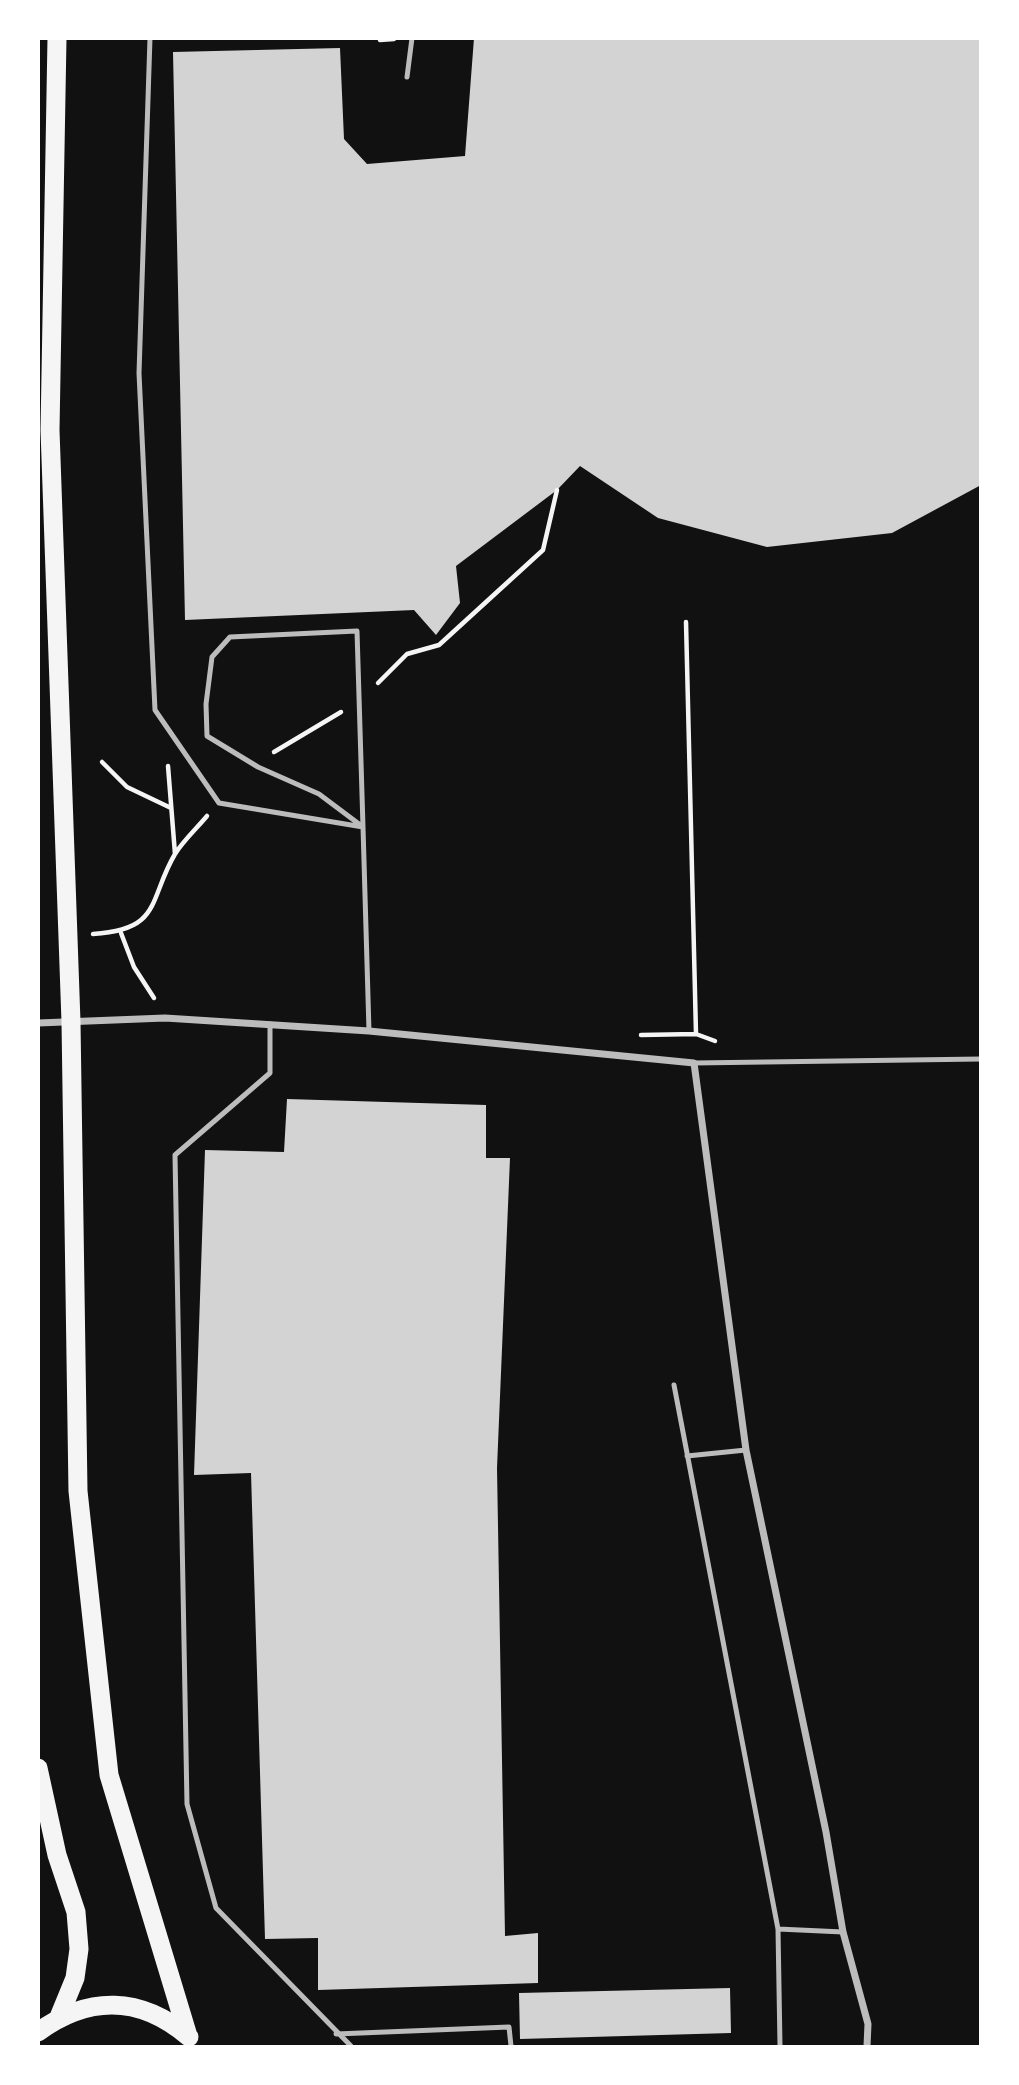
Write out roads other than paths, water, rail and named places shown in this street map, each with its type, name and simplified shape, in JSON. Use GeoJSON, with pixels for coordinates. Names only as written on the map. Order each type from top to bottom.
{"type":"FeatureCollection","features":[{"type":"Feature","properties":{"kind":"highway"},"geometry":{"type":"LineString","coordinates":[[57,38],[50,430],[71,1022],[78,1491],[108,1761],[192,2041]]}},
{"type":"Feature","properties":{"kind":"highway"},"geometry":{"type":"LineString","coordinates":[[38,1769],[57,1855],[76,1912],[79,1950],[75,1978],[59,2017]]}},
{"type":"Feature","properties":{"kind":"highway"},"geometry":{"type":"LineString","coordinates":[[38,2032],[59,2017],[85,2008],[113,2004],[140,2008],[166,2019],[192,2041]]}},
{"type":"Feature","properties":{"kind":"street"},"geometry":{"type":"LineString","coordinates":[[38,1023],[165,1018],[270,1024],[694,1063],[746,1450],[843,1931],[868,2024],[867,2046]]}},
{"type":"Feature","properties":{"kind":"lane"},"geometry":{"type":"LineString","coordinates":[[150,38],[139,373],[155,710],[219,803],[363,827]]}},
{"type":"Feature","properties":{"kind":"lane"},"geometry":{"type":"LineString","coordinates":[[407,77],[412,38]]}},
{"type":"Feature","properties":{"kind":"lane"},"geometry":{"type":"LineString","coordinates":[[363,827],[319,794],[258,767],[207,736],[206,704],[212,657],[230,637],[357,631],[358,703],[363,827],[369,1031]]}},
{"type":"Feature","properties":{"kind":"lane"},"geometry":{"type":"LineString","coordinates":[[270,1024],[270,1073],[175,1155],[187,1804],[216,1908],[336,2034],[351,2046]]}},
{"type":"Feature","properties":{"kind":"lane"},"geometry":{"type":"LineString","coordinates":[[694,1063],[981,1059]]}},
{"type":"Feature","properties":{"kind":"lane"},"geometry":{"type":"LineString","coordinates":[[674,1385],[778,1929],[780,2046]]}},
{"type":"Feature","properties":{"kind":"lane"},"geometry":{"type":"LineString","coordinates":[[687,1456],[746,1450]]}},
{"type":"Feature","properties":{"kind":"lane"},"geometry":{"type":"LineString","coordinates":[[778,1929],[843,1931]]}},
{"type":"Feature","properties":{"kind":"lane"},"geometry":{"type":"LineString","coordinates":[[336,2034],[509,2026],[512,2046]]}}]}
